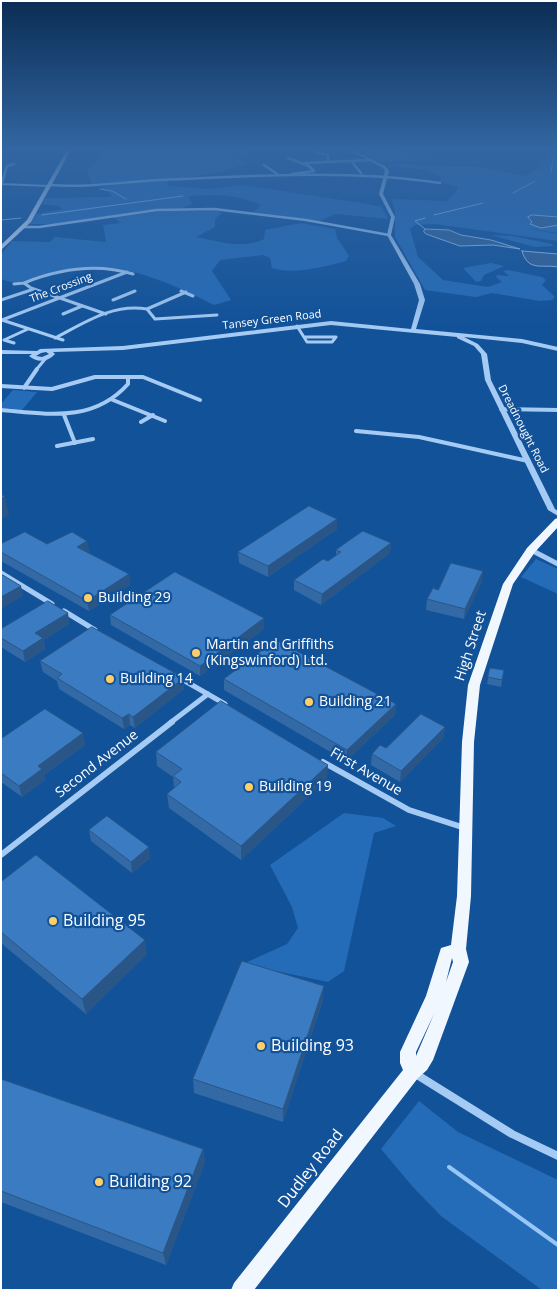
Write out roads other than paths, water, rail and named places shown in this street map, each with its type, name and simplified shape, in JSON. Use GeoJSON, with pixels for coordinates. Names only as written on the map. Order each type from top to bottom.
{"type":"FeatureCollection","features":[{"type":"Feature","properties":{"kind":"main road"},"geometry":{"type":"LineString","coordinates":[[1,248],[29,222],[34,210]]}},
{"type":"Feature","properties":{"kind":"main road","name":"High Street"},"geometry":{"type":"LineString","coordinates":[[465,828],[468,742],[474,685],[508,584],[531,550],[558,521]]}},
{"type":"Feature","properties":{"kind":"main road"},"geometry":{"type":"LineString","coordinates":[[412,1072],[408,1063],[408,1052],[434,996],[446,953],[458,949],[464,896],[465,828]]}},
{"type":"Feature","properties":{"kind":"main road","name":"Dudley Road"},"geometry":{"type":"LineString","coordinates":[[241,1290],[412,1072]]}},
{"type":"Feature","properties":{"kind":"street"},"geometry":{"type":"LineString","coordinates":[[24,227],[39,227],[155,210]]}},
{"type":"Feature","properties":{"kind":"street"},"geometry":{"type":"LineString","coordinates":[[228,210],[306,220],[389,235]]}},
{"type":"Feature","properties":{"kind":"street"},"geometry":{"type":"LineString","coordinates":[[391,213],[393,217],[389,235],[416,284],[422,300],[413,330]]}},
{"type":"Feature","properties":{"kind":"street"},"geometry":{"type":"LineString","coordinates":[[24,284],[36,278],[84,269],[133,274]]}},
{"type":"Feature","properties":{"kind":"street","name":"The Crossing"},"geometry":{"type":"LineString","coordinates":[[2,320],[127,272]]}},
{"type":"Feature","properties":{"kind":"street"},"geometry":{"type":"LineString","coordinates":[[14,284],[24,284],[107,314]]}},
{"type":"Feature","properties":{"kind":"street"},"geometry":{"type":"LineString","coordinates":[[2,299],[35,289]]}},
{"type":"Feature","properties":{"kind":"street"},"geometry":{"type":"LineString","coordinates":[[113,300],[134,291]]}},
{"type":"Feature","properties":{"kind":"street"},"geometry":{"type":"LineString","coordinates":[[181,291],[193,296]]}},
{"type":"Feature","properties":{"kind":"street"},"geometry":{"type":"LineString","coordinates":[[55,338],[124,308],[138,307],[147,309],[186,292]]}},
{"type":"Feature","properties":{"kind":"street"},"geometry":{"type":"LineString","coordinates":[[121,297],[124,308]]}},
{"type":"Feature","properties":{"kind":"street"},"geometry":{"type":"LineString","coordinates":[[68,316],[61,313],[83,306]]}},
{"type":"Feature","properties":{"kind":"street"},"geometry":{"type":"LineString","coordinates":[[147,309],[152,318],[217,314]]}},
{"type":"Feature","properties":{"kind":"street"},"geometry":{"type":"LineString","coordinates":[[2,320],[63,340]]}},
{"type":"Feature","properties":{"kind":"street","name":"Tansey Green Road"},"geometry":{"type":"LineString","coordinates":[[1,352],[18,352],[34,356],[48,355],[77,350],[181,341],[298,326],[346,323],[522,341],[558,349]]}},
{"type":"Feature","properties":{"kind":"street"},"geometry":{"type":"LineString","coordinates":[[298,326],[307,342],[332,342],[336,337],[304,336]]}},
{"type":"Feature","properties":{"kind":"street"},"geometry":{"type":"LineString","coordinates":[[3,339],[29,329]]}},
{"type":"Feature","properties":{"kind":"street","name":"Dreadnought Road"},"geometry":{"type":"LineString","coordinates":[[454,334],[476,345],[484,354],[488,380],[501,409],[529,461],[552,510],[558,514]]}},
{"type":"Feature","properties":{"kind":"street"},"geometry":{"type":"LineString","coordinates":[[3,339],[14,343]]}},
{"type":"Feature","properties":{"kind":"street"},"geometry":{"type":"LineString","coordinates":[[24,388],[30,382],[37,366],[48,355]]}},
{"type":"Feature","properties":{"kind":"street"},"geometry":{"type":"LineString","coordinates":[[34,356],[37,366]]}},
{"type":"Feature","properties":{"kind":"street"},"geometry":{"type":"LineString","coordinates":[[1,386],[52,389],[95,377],[148,378],[200,400]]}},
{"type":"Feature","properties":{"kind":"street"},"geometry":{"type":"LineString","coordinates":[[1,410],[64,415],[86,411],[113,400],[125,389],[128,384],[128,377]]}},
{"type":"Feature","properties":{"kind":"street"},"geometry":{"type":"LineString","coordinates":[[113,400],[165,421]]}},
{"type":"Feature","properties":{"kind":"street"},"geometry":{"type":"LineString","coordinates":[[501,409],[558,410]]}},
{"type":"Feature","properties":{"kind":"street"},"geometry":{"type":"LineString","coordinates":[[64,415],[75,442]]}},
{"type":"Feature","properties":{"kind":"street"},"geometry":{"type":"LineString","coordinates":[[141,422],[153,415]]}},
{"type":"Feature","properties":{"kind":"street"},"geometry":{"type":"LineString","coordinates":[[356,431],[419,437],[529,461]]}},
{"type":"Feature","properties":{"kind":"street"},"geometry":{"type":"LineString","coordinates":[[57,446],[93,439]]}},
{"type":"Feature","properties":{"kind":"street"},"geometry":{"type":"LineString","coordinates":[[531,550],[558,564]]}},
{"type":"Feature","properties":{"kind":"street"},"geometry":{"type":"LineString","coordinates":[[1,573],[98,631]]}},
{"type":"Feature","properties":{"kind":"street"},"geometry":{"type":"LineString","coordinates":[[172,674],[232,709]]}},
{"type":"Feature","properties":{"kind":"street","name":"Second Avenue"},"geometry":{"type":"LineString","coordinates":[[1,855],[208,694]]}},
{"type":"Feature","properties":{"kind":"street","name":"First Avenue"},"geometry":{"type":"LineString","coordinates":[[319,760],[417,815],[442,824],[465,828]]}},
{"type":"Feature","properties":{"kind":"street"},"geometry":{"type":"LineString","coordinates":[[412,1072],[512,1134],[558,1156]]}},
{"type":"Feature","properties":{"kind":"waterway"},"geometry":{"type":"LineString","coordinates":[[42,215],[77,210]]}},
{"type":"Feature","properties":{"kind":"waterway"},"geometry":{"type":"LineString","coordinates":[[434,215],[453,210]]}},
{"type":"Feature","properties":{"kind":"waterway"},"geometry":{"type":"LineString","coordinates":[[1,220],[21,218]]}},
{"type":"Feature","properties":{"kind":"waterway"},"geometry":{"type":"LineString","coordinates":[[425,218],[415,221],[425,229]]}},
{"type":"Feature","properties":{"kind":"waterway"},"geometry":{"type":"LineString","coordinates":[[449,1167],[558,1245]]}},
{"type":"Feature","properties":{"kind":"place","name":"Building 29"},"geometry":{"type":"Point","coordinates":[88,598]}},
{"type":"Feature","properties":{"kind":"place","name":"Martin and Griffiths (Kingswinford) Ltd."},"geometry":{"type":"Point","coordinates":[196,653]}},
{"type":"Feature","properties":{"kind":"place","name":"Building 14"},"geometry":{"type":"Point","coordinates":[110,679]}},
{"type":"Feature","properties":{"kind":"place","name":"Building 21"},"geometry":{"type":"Point","coordinates":[309,702]}},
{"type":"Feature","properties":{"kind":"place","name":"Building 19"},"geometry":{"type":"Point","coordinates":[249,787]}},
{"type":"Feature","properties":{"kind":"place","name":"Building 95"},"geometry":{"type":"Point","coordinates":[53,921]}},
{"type":"Feature","properties":{"kind":"place","name":"Building 93"},"geometry":{"type":"Point","coordinates":[261,1046]}},
{"type":"Feature","properties":{"kind":"place","name":"Building 92"},"geometry":{"type":"Point","coordinates":[99,1182]}}]}
